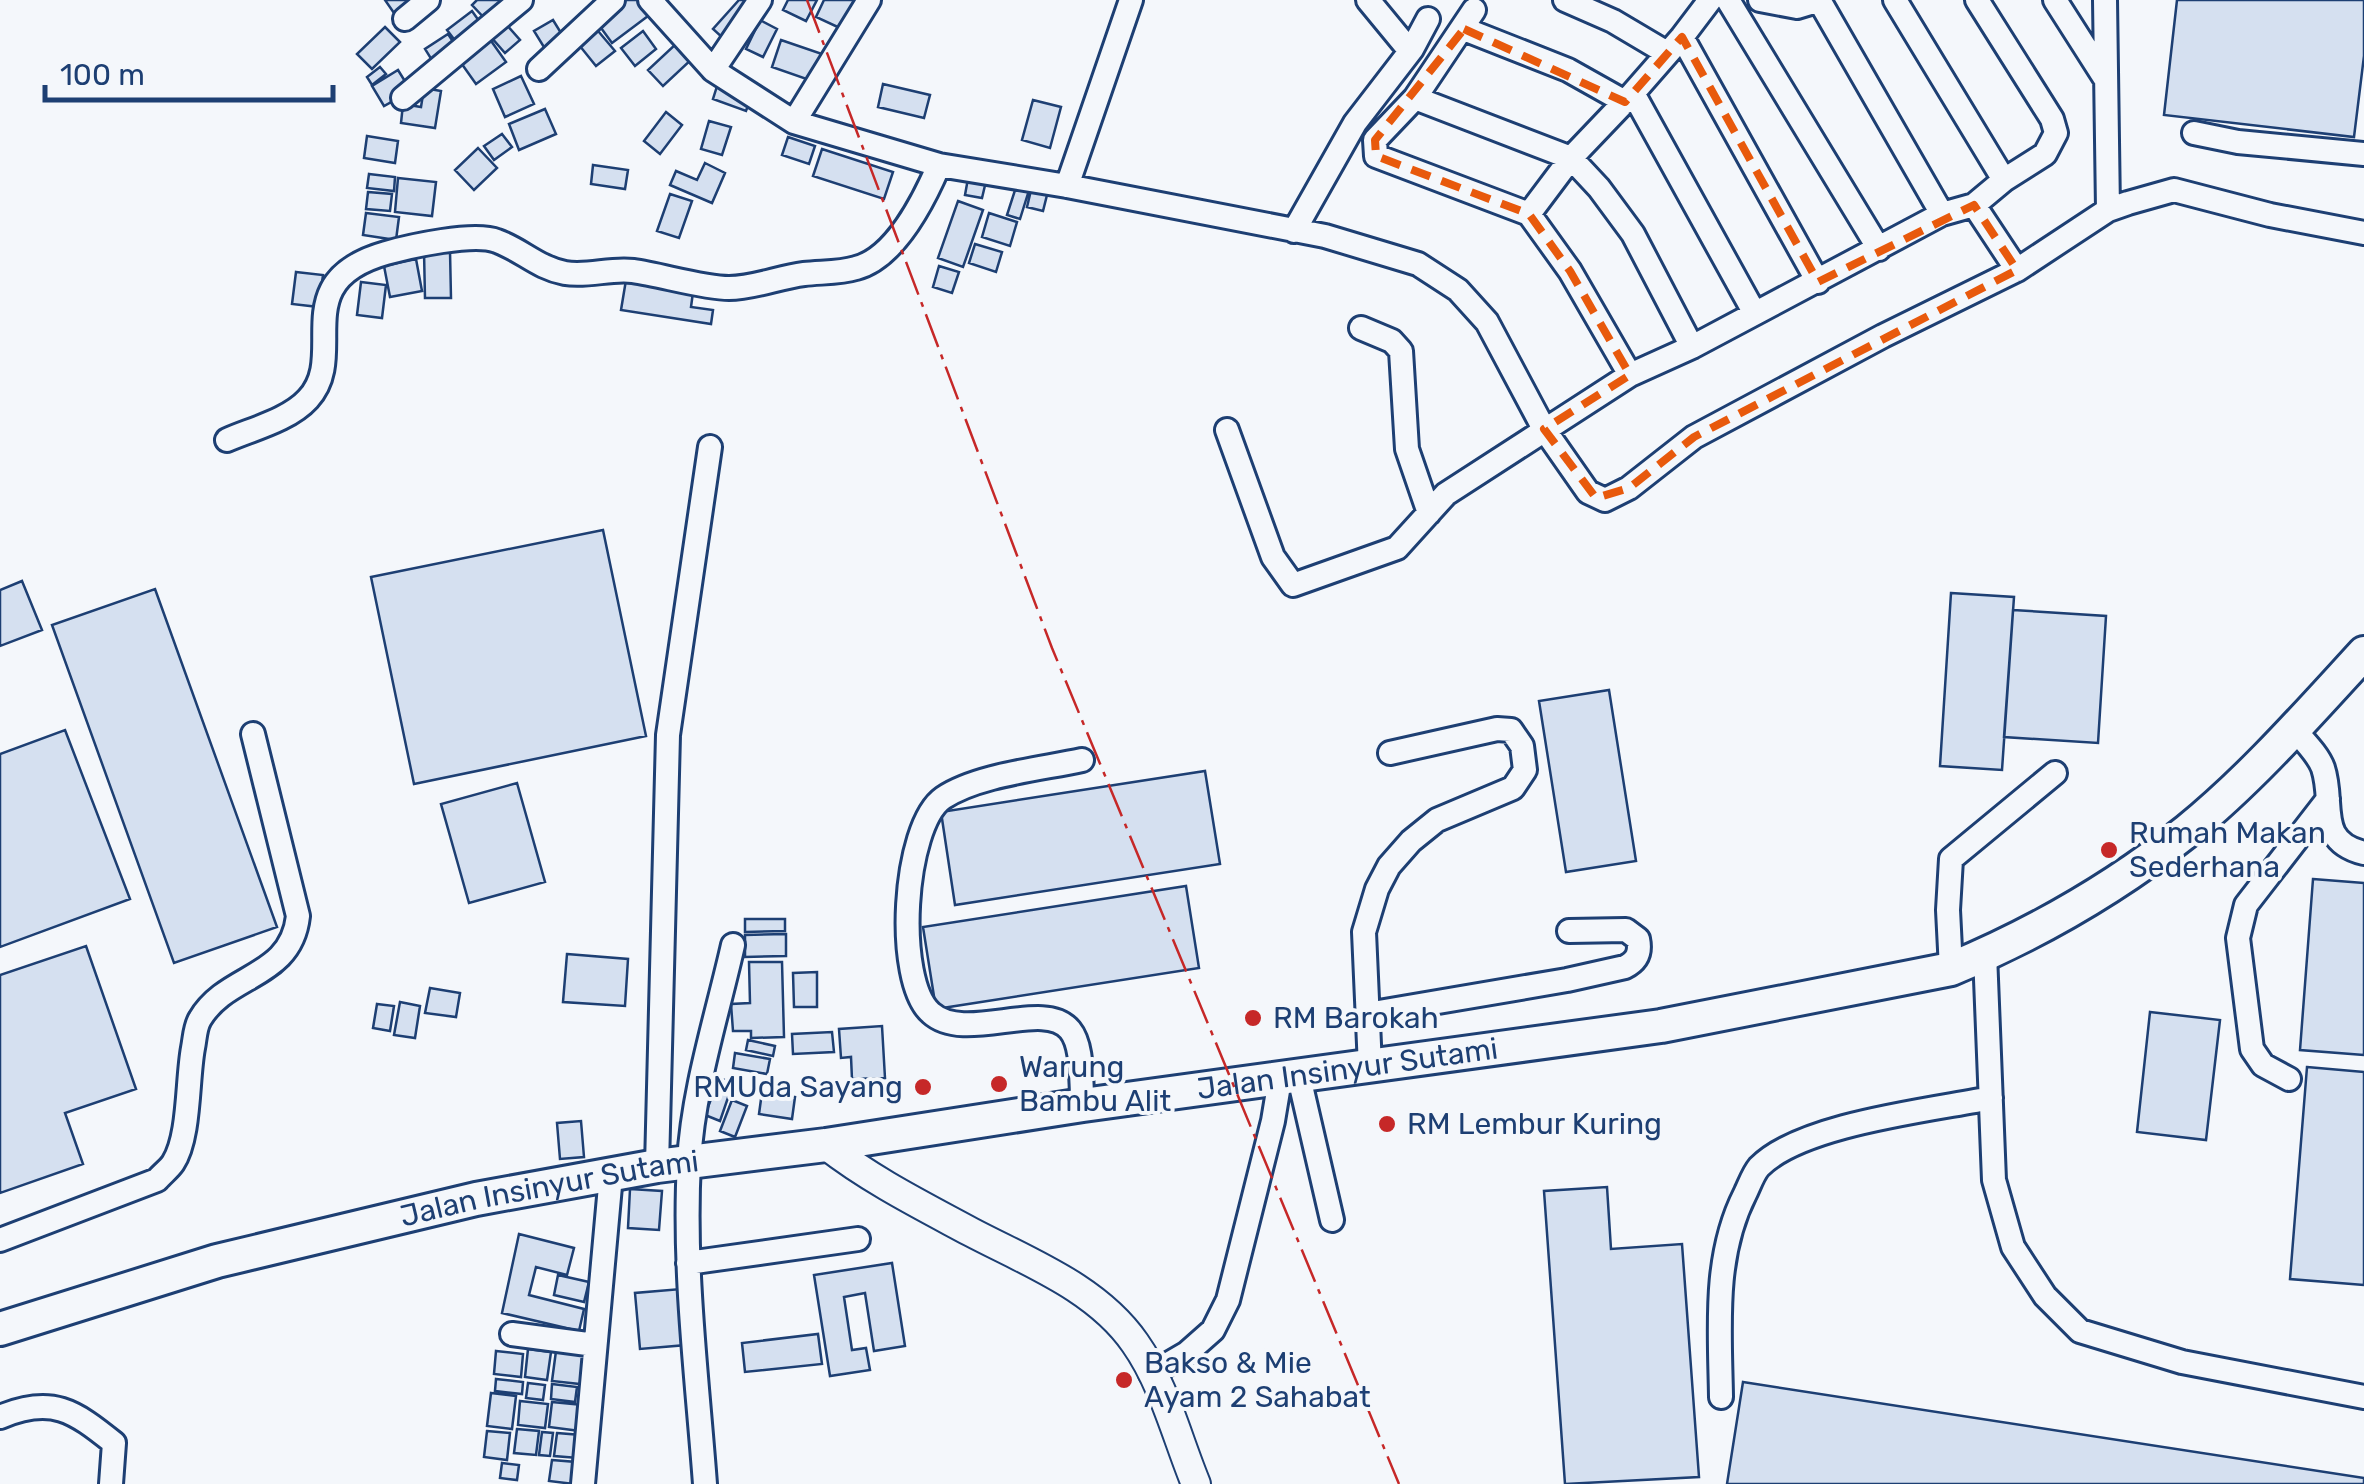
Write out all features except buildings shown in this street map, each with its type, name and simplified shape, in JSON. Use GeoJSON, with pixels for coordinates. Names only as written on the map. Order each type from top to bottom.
{"type":"FeatureCollection","features":[{"type":"Feature","properties":{"kind":"highway","name":"Jalan Insinyur Sutami"},"geometry":{"type":"LineString","coordinates":[[1,1323],[217,1261],[476,1199],[673,1164],[1660,1026],[1951,969],[2116,884],[2189,829],[2294,729],[2364,653]]}},
{"type":"Feature","properties":{"kind":"main road"},"geometry":{"type":"LineString","coordinates":[[826,1145],[878,1182],[1064,1280],[1122,1326],[1137,1345],[1151,1374],[1196,1484]]}},
{"type":"Feature","properties":{"kind":"street"},"geometry":{"type":"LineString","coordinates":[[405,19],[428,0]]}},
{"type":"Feature","properties":{"kind":"street"},"geometry":{"type":"LineString","coordinates":[[403,98],[522,0]]}},
{"type":"Feature","properties":{"kind":"street"},"geometry":{"type":"LineString","coordinates":[[539,69],[614,0]]}},
{"type":"Feature","properties":{"kind":"street"},"geometry":{"type":"LineString","coordinates":[[650,0],[713,70],[794,122],[940,166],[1067,186],[1325,236],[1418,264],[1458,290],[1487,322],[1544,430],[1588,492],[1605,500],[1629,488],[1694,437],[2017,270],[2108,210],[2174,190],[2270,215],[2364,233]]}},
{"type":"Feature","properties":{"kind":"street"},"geometry":{"type":"LineString","coordinates":[[713,70],[760,0]]}},
{"type":"Feature","properties":{"kind":"street"},"geometry":{"type":"LineString","coordinates":[[794,122],[869,0]]}},
{"type":"Feature","properties":{"kind":"street"},"geometry":{"type":"LineString","coordinates":[[1067,186],[1131,0]]}},
{"type":"Feature","properties":{"kind":"street"},"geometry":{"type":"LineString","coordinates":[[1368,0],[1410,51]]}},
{"type":"Feature","properties":{"kind":"street"},"geometry":{"type":"LineString","coordinates":[[1565,0],[1675,46],[1818,282]]}},
{"type":"Feature","properties":{"kind":"street"},"geometry":{"type":"LineString","coordinates":[[1530,214],[1570,158],[1675,46],[1710,0]]}},
{"type":"Feature","properties":{"kind":"street"},"geometry":{"type":"LineString","coordinates":[[1728,0],[1879,249]]}},
{"type":"Feature","properties":{"kind":"street"},"geometry":{"type":"LineString","coordinates":[[1760,0],[1797,7],[1820,0],[1942,214]]}},
{"type":"Feature","properties":{"kind":"street"},"geometry":{"type":"LineString","coordinates":[[1895,0],[2004,180]]}},
{"type":"Feature","properties":{"kind":"street"},"geometry":{"type":"LineString","coordinates":[[1227,430],[1273,557],[1293,585],[1396,548],[1446,494],[1630,376],[1692,348],[1942,214],[1974,206],[2004,180],[2045,154],[2056,133],[2052,120],[1977,0]]}},
{"type":"Feature","properties":{"kind":"street"},"geometry":{"type":"LineString","coordinates":[[2055,0],[2108,83]]}},
{"type":"Feature","properties":{"kind":"street"},"geometry":{"type":"LineString","coordinates":[[2105,0],[2108,210]]}},
{"type":"Feature","properties":{"kind":"street"},"geometry":{"type":"LineString","coordinates":[[1294,231],[1354,122],[1410,51],[1428,19]]}},
{"type":"Feature","properties":{"kind":"street"},"geometry":{"type":"LineString","coordinates":[[1630,376],[1570,271],[1530,214],[1376,156],[1375,140],[1415,98],[1469,20],[1629,97],[1754,312]]}},
{"type":"Feature","properties":{"kind":"street"},"geometry":{"type":"LineString","coordinates":[[1415,98],[1570,158],[1599,188],[1633,234],[1692,348]]}},
{"type":"Feature","properties":{"kind":"street"},"geometry":{"type":"LineString","coordinates":[[2194,134],[2364,154]]}},
{"type":"Feature","properties":{"kind":"street"},"geometry":{"type":"LineString","coordinates":[[227,440],[296,409],[310,397],[320,377],[326,300],[338,279],[359,264],[384,254],[471,238],[493,239],[543,268],[566,273],[589,276],[627,270],[727,288],[750,286],[800,274],[856,268],[874,260],[892,246],[940,166]]}},
{"type":"Feature","properties":{"kind":"street"},"geometry":{"type":"LineString","coordinates":[[1974,206],[2017,270]]}},
{"type":"Feature","properties":{"kind":"street"},"geometry":{"type":"LineString","coordinates":[[1360,328],[1392,341],[1401,351],[1407,449],[1429,512]]}},
{"type":"Feature","properties":{"kind":"street"},"geometry":{"type":"LineString","coordinates":[[706,1484],[688,1263],[673,1164],[668,735],[710,448]]}},
{"type":"Feature","properties":{"kind":"street"},"geometry":{"type":"LineString","coordinates":[[1370,1068],[1364,932],[1377,889],[1389,866],[1437,820],[1512,788],[1525,770],[1522,746],[1512,730],[1498,729],[1390,753]]}},
{"type":"Feature","properties":{"kind":"street"},"geometry":{"type":"LineString","coordinates":[[2294,729],[2322,766],[2329,822],[2336,838],[2347,849],[2364,853]]}},
{"type":"Feature","properties":{"kind":"street"},"geometry":{"type":"LineString","coordinates":[[0,1240],[157,1180],[174,1161],[183,1131],[198,1022],[208,1007],[280,959],[296,933],[298,916],[253,734]]}},
{"type":"Feature","properties":{"kind":"street"},"geometry":{"type":"LineString","coordinates":[[1082,760],[976,784],[940,800],[915,852],[906,932],[921,1000],[932,1015],[979,1025],[1035,1018],[1057,1022],[1070,1030],[1077,1048],[1082,1105]]}},
{"type":"Feature","properties":{"kind":"street"},"geometry":{"type":"LineString","coordinates":[[1951,969],[1951,859],[2055,773]]}},
{"type":"Feature","properties":{"kind":"street"},"geometry":{"type":"LineString","coordinates":[[2290,1079],[2263,1065],[2252,1049],[2238,938],[2246,906],[2328,799]]}},
{"type":"Feature","properties":{"kind":"street"},"geometry":{"type":"LineString","coordinates":[[1367,1014],[1625,968],[1638,956],[1638,939],[1626,930],[1569,930]]}},
{"type":"Feature","properties":{"kind":"street"},"geometry":{"type":"LineString","coordinates":[[673,1164],[696,1106],[733,944]]}},
{"type":"Feature","properties":{"kind":"street"},"geometry":{"type":"LineString","coordinates":[[1986,954],[1994,1180],[2013,1247],[2045,1296],[2080,1331],[2182,1362],[2364,1397]]}},
{"type":"Feature","properties":{"kind":"street"},"geometry":{"type":"LineString","coordinates":[[1289,1078],[1332,1220]]}},
{"type":"Feature","properties":{"kind":"street"},"geometry":{"type":"LineString","coordinates":[[1151,1374],[1187,1353],[1213,1330],[1228,1300],[1273,1121],[1289,1078]]}},
{"type":"Feature","properties":{"kind":"street"},"geometry":{"type":"LineString","coordinates":[[1721,1397],[1719,1281],[1738,1208],[1758,1168],[1799,1141],[1991,1098]]}},
{"type":"Feature","properties":{"kind":"street"},"geometry":{"type":"LineString","coordinates":[[583,1484],[611,1175]]}},
{"type":"Feature","properties":{"kind":"street"},"geometry":{"type":"LineString","coordinates":[[688,1263],[858,1239]]}},
{"type":"Feature","properties":{"kind":"street"},"geometry":{"type":"LineString","coordinates":[[512,1334],[595,1345]]}},
{"type":"Feature","properties":{"kind":"street"},"geometry":{"type":"LineString","coordinates":[[0,1418],[20,1410],[54,1407],[77,1414],[114,1442],[111,1484]]}},
{"type":"Feature","properties":{"kind":"highlighted area"},"geometry":{"type":"Polygon","coordinates":[[[1464,29],[1625,102],[1682,37],[1818,282],[1974,205],[2017,270],[1694,437],[1629,488],[1596,498],[1544,429],[1630,375],[1570,271],[1529,214],[1376,156],[1375,140],[1464,29]]]}},
{"type":"Feature","properties":{"kind":"power"},"geometry":{"type":"LineString","coordinates":[[807,0],[1052,648],[1399,1484]]}},
{"type":"Feature","properties":{"kind":"place","name":"Rumah Makan Sederhana"},"geometry":{"type":"Point","coordinates":[2109,850]}},
{"type":"Feature","properties":{"kind":"place","name":"RM Barokah"},"geometry":{"type":"Point","coordinates":[1253,1018]}},
{"type":"Feature","properties":{"kind":"place","name":"Warung Bambu Alit"},"geometry":{"type":"Point","coordinates":[999,1084]}},
{"type":"Feature","properties":{"kind":"place","name":"RMUda Sayang"},"geometry":{"type":"Point","coordinates":[923,1087]}},
{"type":"Feature","properties":{"kind":"place","name":"RM Lembur Kuring"},"geometry":{"type":"Point","coordinates":[1387,1124]}},
{"type":"Feature","properties":{"kind":"place","name":"Bakso & Mie Ayam 2 Sahabat"},"geometry":{"type":"Point","coordinates":[1124,1380]}}]}
